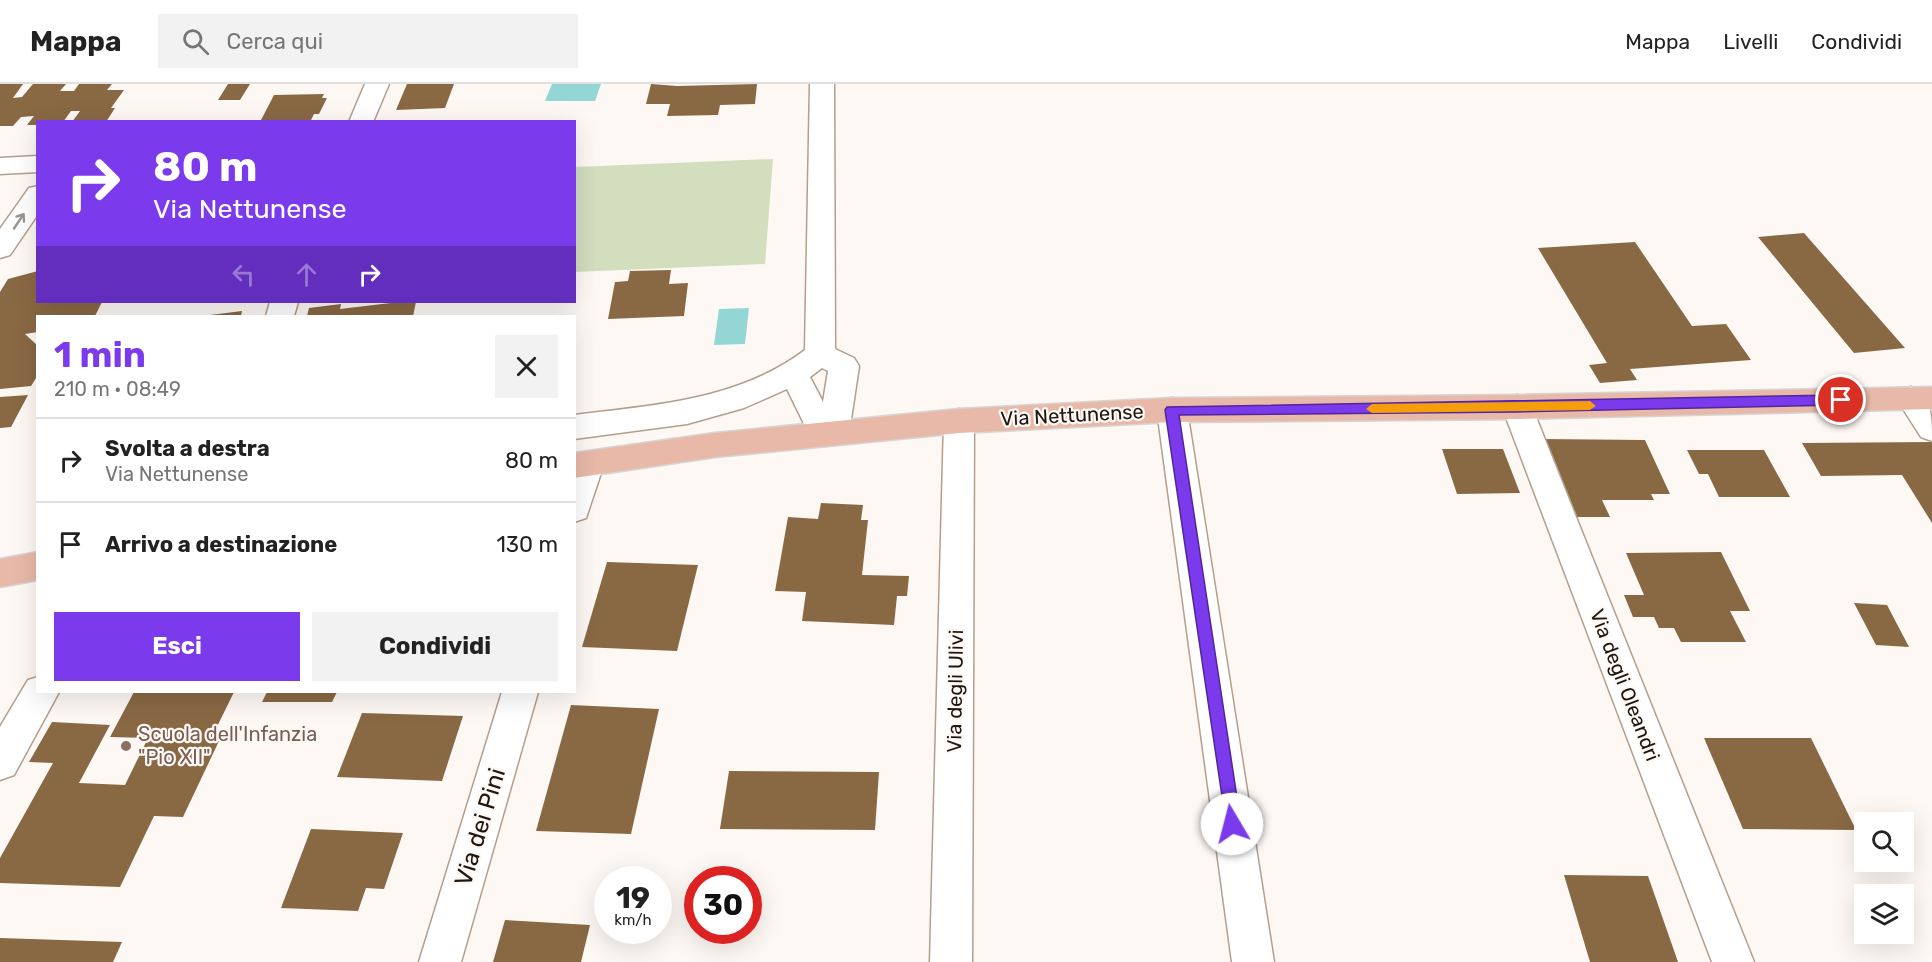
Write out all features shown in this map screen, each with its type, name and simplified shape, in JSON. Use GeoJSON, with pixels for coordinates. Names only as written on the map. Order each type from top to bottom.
{"type":"FeatureCollection","features":[{"type":"Feature","properties":{"kind":"main road","name":"Via Nettunense"},"geometry":{"type":"LineString","coordinates":[[581,465],[715,445],[959,421],[1172,410],[1517,407],[1921,398]]}},
{"type":"Feature","properties":{"kind":"main road"},"geometry":{"type":"LineString","coordinates":[[0,573],[36,566]]}},
{"type":"Feature","properties":{"kind":"street"},"geometry":{"type":"LineString","coordinates":[[362,120],[377,84]]}},
{"type":"Feature","properties":{"kind":"street"},"geometry":{"type":"LineString","coordinates":[[820,354],[822,84]]}},
{"type":"Feature","properties":{"kind":"street"},"geometry":{"type":"LineString","coordinates":[[0,166],[36,164]]}},
{"type":"Feature","properties":{"kind":"street"},"geometry":{"type":"LineString","coordinates":[[0,249],[36,197]]}},
{"type":"Feature","properties":{"kind":"street"},"geometry":{"type":"LineString","coordinates":[[576,427],[687,412],[733,400],[794,374],[820,354]]}},
{"type":"Feature","properties":{"kind":"street"},"geometry":{"type":"LineString","coordinates":[[820,354],[844,366],[828,434]]}},
{"type":"Feature","properties":{"kind":"street"},"geometry":{"type":"LineString","coordinates":[[794,374],[828,434]]}},
{"type":"Feature","properties":{"kind":"street"},"geometry":{"type":"LineString","coordinates":[[1921,398],[1932,429]]}},
{"type":"Feature","properties":{"kind":"street","name":"Via degli Oleandri"},"geometry":{"type":"LineString","coordinates":[[1517,407],[1734,962]]}},
{"type":"Feature","properties":{"kind":"street"},"geometry":{"type":"LineString","coordinates":[[1172,410],[1252,962]]}},
{"type":"Feature","properties":{"kind":"street","name":"Via degli Ulivi"},"geometry":{"type":"LineString","coordinates":[[951,962],[959,421]]}},
{"type":"Feature","properties":{"kind":"street"},"geometry":{"type":"LineString","coordinates":[[576,496],[581,465]]}},
{"type":"Feature","properties":{"kind":"street"},"geometry":{"type":"LineString","coordinates":[[0,762],[40,693]]}},
{"type":"Feature","properties":{"kind":"street","name":"Via dei Pini"},"geometry":{"type":"LineString","coordinates":[[440,962],[520,693]]}},
{"type":"Feature","properties":{"kind":"green space"},"geometry":{"type":"Polygon","coordinates":[[[773,159],[765,264],[576,272],[576,167],[773,159]]]}},
{"type":"Feature","properties":{"kind":"water"},"geometry":{"type":"Polygon","coordinates":[[[552,84],[601,84],[595,101],[545,101],[552,84]]]}},
{"type":"Feature","properties":{"kind":"water"},"geometry":{"type":"Polygon","coordinates":[[[749,308],[745,344],[714,345],[719,309],[749,308]]]}},
{"type":"Feature","properties":{"kind":"building"},"geometry":{"type":"Polygon","coordinates":[[[0,84],[23,84],[13,98],[22,97],[33,84],[66,84],[60,91],[74,91],[79,84],[112,84],[107,90],[124,90],[111,108],[115,108],[107,120],[73,120],[80,111],[71,111],[64,120],[36,120],[36,125],[27,125],[34,116],[21,117],[13,126],[0,126],[0,84]]]}},
{"type":"Feature","properties":{"kind":"building"},"geometry":{"type":"Polygon","coordinates":[[[228,84],[250,84],[240,100],[218,100],[228,84]]]}},
{"type":"Feature","properties":{"kind":"building"},"geometry":{"type":"Polygon","coordinates":[[[407,84],[454,84],[445,108],[396,110],[407,84]]]}},
{"type":"Feature","properties":{"kind":"building"},"geometry":{"type":"Polygon","coordinates":[[[651,84],[677,86],[757,84],[755,104],[720,105],[718,115],[667,116],[670,104],[646,104],[651,84]]]}},
{"type":"Feature","properties":{"kind":"building"},"geometry":{"type":"Polygon","coordinates":[[[324,94],[322,98],[327,98],[319,114],[314,114],[311,120],[261,120],[274,95],[324,94]]]}},
{"type":"Feature","properties":{"kind":"building"},"geometry":{"type":"Polygon","coordinates":[[[1804,233],[1905,348],[1854,353],[1758,237],[1804,233]]]}},
{"type":"Feature","properties":{"kind":"building"},"geometry":{"type":"Polygon","coordinates":[[[1635,242],[1692,326],[1726,324],[1751,360],[1630,369],[1637,380],[1600,383],[1589,365],[1607,363],[1538,248],[1635,242]]]}},
{"type":"Feature","properties":{"kind":"building"},"geometry":{"type":"Polygon","coordinates":[[[671,270],[669,284],[688,283],[684,316],[608,319],[615,282],[628,281],[630,271],[671,270]]]}},
{"type":"Feature","properties":{"kind":"building"},"geometry":{"type":"Polygon","coordinates":[[[36,272],[36,303],[102,303],[96,315],[36,315],[36,332],[25,334],[36,344],[36,378],[31,386],[0,389],[0,292],[8,279],[36,272]]]}},
{"type":"Feature","properties":{"kind":"building"},"geometry":{"type":"Polygon","coordinates":[[[391,303],[416,303],[413,315],[307,315],[309,308],[341,304],[340,309],[391,303]]]}},
{"type":"Feature","properties":{"kind":"building"},"geometry":{"type":"Polygon","coordinates":[[[242,311],[241,315],[210,315],[242,311]]]}},
{"type":"Feature","properties":{"kind":"building"},"geometry":{"type":"Polygon","coordinates":[[[28,395],[11,427],[0,428],[0,397],[28,395]]]}},
{"type":"Feature","properties":{"kind":"building"},"geometry":{"type":"Polygon","coordinates":[[[1540,439],[1645,440],[1670,494],[1651,494],[1654,500],[1602,500],[1610,517],[1570,517],[1540,439]]]}},
{"type":"Feature","properties":{"kind":"building"},"geometry":{"type":"Polygon","coordinates":[[[1932,442],[1932,523],[1902,475],[1821,476],[1802,443],[1932,442]]]}},
{"type":"Feature","properties":{"kind":"building"},"geometry":{"type":"Polygon","coordinates":[[[1442,449],[1503,449],[1520,493],[1457,494],[1442,449]]]}},
{"type":"Feature","properties":{"kind":"building"},"geometry":{"type":"Polygon","coordinates":[[[1687,450],[1764,450],[1790,497],[1719,497],[1708,474],[1699,474],[1687,450]]]}},
{"type":"Feature","properties":{"kind":"building"},"geometry":{"type":"Polygon","coordinates":[[[821,503],[863,505],[861,520],[868,520],[862,575],[909,576],[907,596],[897,596],[894,625],[802,621],[806,592],[775,591],[788,517],[818,519],[821,503]]]}},
{"type":"Feature","properties":{"kind":"building"},"geometry":{"type":"Polygon","coordinates":[[[1721,552],[1750,611],[1730,611],[1746,642],[1681,642],[1674,628],[1659,628],[1654,617],[1633,617],[1624,595],[1644,595],[1626,553],[1721,552]]]}},
{"type":"Feature","properties":{"kind":"building"},"geometry":{"type":"Polygon","coordinates":[[[607,562],[698,565],[677,651],[582,647],[607,562]]]}},
{"type":"Feature","properties":{"kind":"building"},"geometry":{"type":"Polygon","coordinates":[[[1854,603],[1887,605],[1909,647],[1876,645],[1854,603]]]}},
{"type":"Feature","properties":{"kind":"building","name":"Scuola dell'Infanzia \"Pio XII\""},"geometry":{"type":"Polygon","coordinates":[[[133,693],[234,693],[210,741],[219,741],[183,817],[154,816],[120,887],[0,883],[0,858],[53,763],[29,762],[52,722],[110,725],[79,783],[125,785],[148,738],[110,737],[133,693]]]}},
{"type":"Feature","properties":{"kind":"building"},"geometry":{"type":"Polygon","coordinates":[[[266,693],[336,693],[332,702],[262,702],[266,693]]]}},
{"type":"Feature","properties":{"kind":"building"},"geometry":{"type":"Polygon","coordinates":[[[571,705],[659,709],[631,834],[536,831],[571,705]]]}},
{"type":"Feature","properties":{"kind":"building"},"geometry":{"type":"Polygon","coordinates":[[[362,713],[463,716],[442,781],[337,777],[362,713]]]}},
{"type":"Feature","properties":{"kind":"building"},"geometry":{"type":"Polygon","coordinates":[[[1704,738],[1811,738],[1854,830],[1743,829],[1704,738]]]}},
{"type":"Feature","properties":{"kind":"building"},"geometry":{"type":"Polygon","coordinates":[[[729,771],[879,772],[875,830],[720,829],[729,771]]]}},
{"type":"Feature","properties":{"kind":"building"},"geometry":{"type":"Polygon","coordinates":[[[311,829],[403,833],[384,889],[366,888],[358,911],[281,908],[311,829]]]}},
{"type":"Feature","properties":{"kind":"building"},"geometry":{"type":"Polygon","coordinates":[[[1564,875],[1648,876],[1678,962],[1590,962],[1564,875]]]}},
{"type":"Feature","properties":{"kind":"building"},"geometry":{"type":"Polygon","coordinates":[[[505,920],[590,925],[581,962],[493,962],[505,920]]]}},
{"type":"Feature","properties":{"kind":"building"},"geometry":{"type":"Polygon","coordinates":[[[0,938],[122,942],[113,962],[0,962],[0,938]]]}},
{"type":"Feature","properties":{"kind":"slow traffic"},"geometry":{"type":"LineString","coordinates":[[1372,409],[1590,406]]}},
{"type":"Feature","properties":{"kind":"place","name":"Scuola dell'Infanzia \"Pio XII\""},"geometry":{"type":"Point","coordinates":[126,746]}},
{"type":"Feature","properties":{"kind":"route"},"geometry":{"type":"LineString","coordinates":[[1232,824],[1172,410],[1517,407],[1841,400]]}}]}
